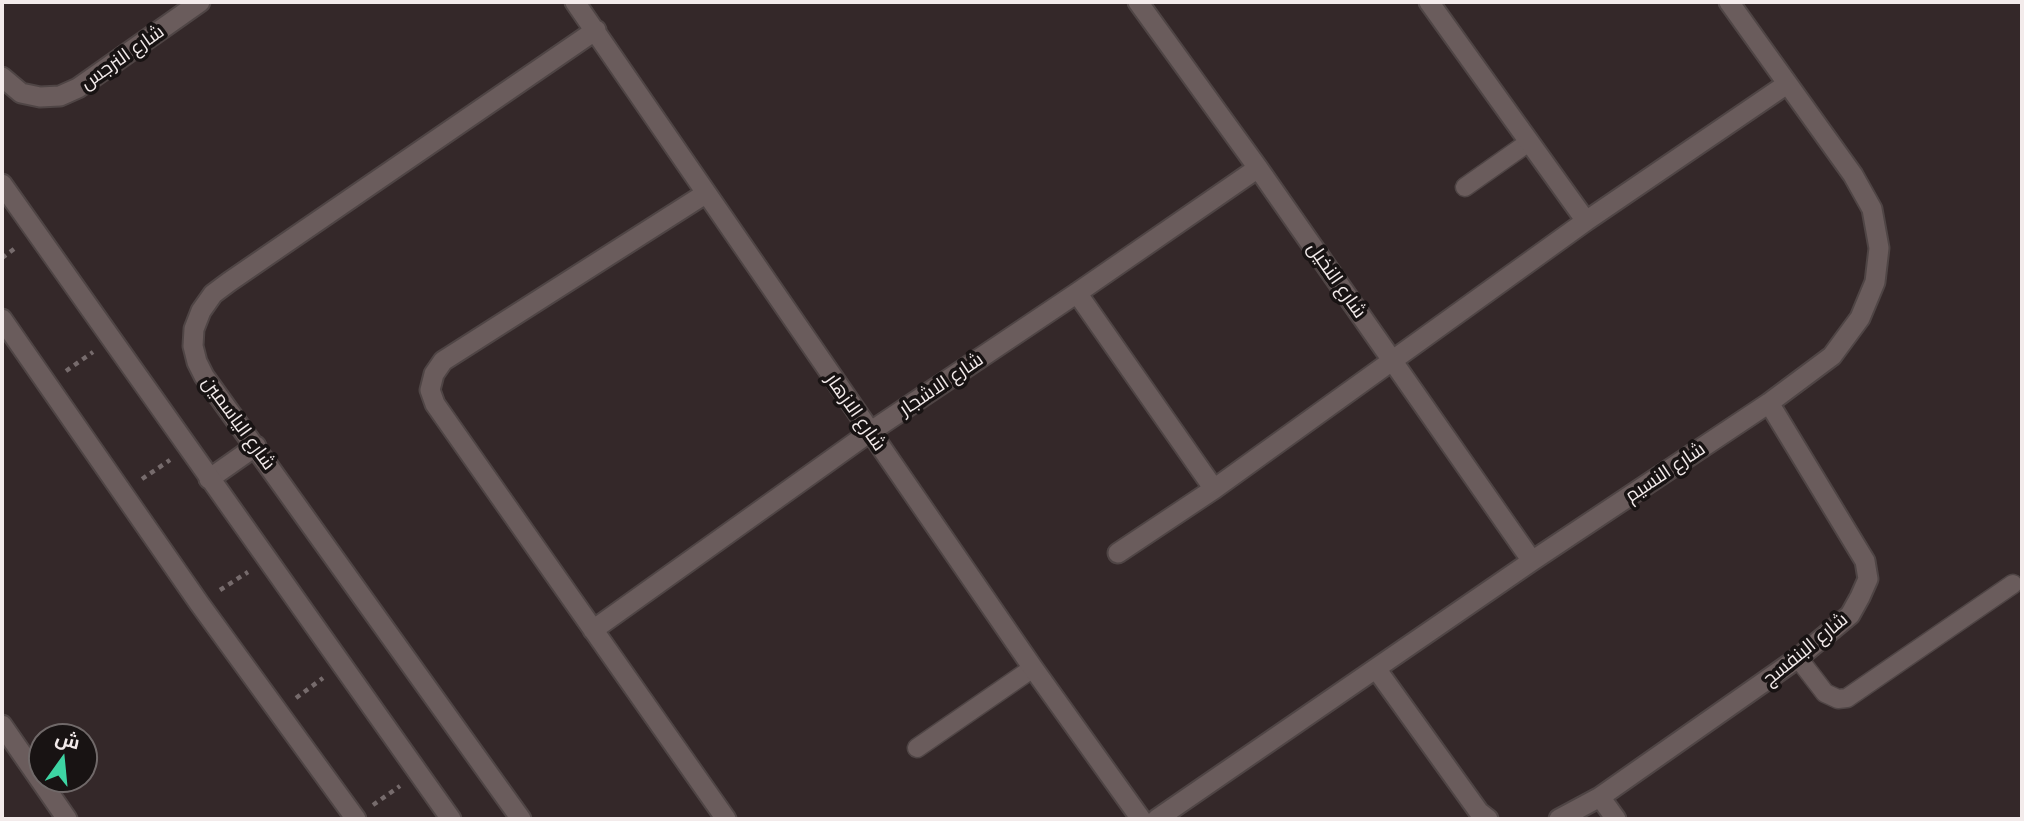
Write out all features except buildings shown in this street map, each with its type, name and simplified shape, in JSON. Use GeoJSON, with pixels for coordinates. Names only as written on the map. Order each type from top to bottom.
{"type":"FeatureCollection","features":[{"type":"Feature","properties":{"kind":"street","name":"شارع النرجس"},"geometry":{"type":"LineString","coordinates":[[2,77],[21,93],[40,97],[60,96],[78,88],[200,2]]}},
{"type":"Feature","properties":{"kind":"street","name":"شارع الازهار"},"geometry":{"type":"LineString","coordinates":[[575,2],[1033,668],[1141,819]]}},
{"type":"Feature","properties":{"kind":"street","name":"شارع النخيل"},"geometry":{"type":"LineString","coordinates":[[1138,2],[1258,168],[1532,561]]}},
{"type":"Feature","properties":{"kind":"street"},"geometry":{"type":"LineString","coordinates":[[1429,2],[1587,221]]}},
{"type":"Feature","properties":{"kind":"street","name":"شارع النسيم"},"geometry":{"type":"LineString","coordinates":[[1157,819],[1532,561],[1769,403],[1832,356],[1860,318],[1875,282],[1879,248],[1872,209],[1853,175],[1729,2]]}},
{"type":"Feature","properties":{"kind":"street","name":"شارع الياسمين"},"geometry":{"type":"LineString","coordinates":[[521,819],[204,376],[193,346],[194,329],[201,311],[213,295],[596,30]]}},
{"type":"Feature","properties":{"kind":"street"},"geometry":{"type":"LineString","coordinates":[[1118,553],[1214,489],[1587,221],[1787,84]]}},
{"type":"Feature","properties":{"kind":"street","name":"شارع الاشجار"},"geometry":{"type":"LineString","coordinates":[[593,629],[870,432],[1258,168]]}},
{"type":"Feature","properties":{"kind":"street"},"geometry":{"type":"LineString","coordinates":[[2,184],[450,819]]}},
{"type":"Feature","properties":{"kind":"street"},"geometry":{"type":"LineString","coordinates":[[705,194],[443,361],[434,374],[430,390],[435,404],[726,819]]}},
{"type":"Feature","properties":{"kind":"street"},"geometry":{"type":"LineString","coordinates":[[1077,293],[1214,489]]}},
{"type":"Feature","properties":{"kind":"street"},"geometry":{"type":"LineString","coordinates":[[2,318],[200,603],[355,818]]}},
{"type":"Feature","properties":{"kind":"street","name":"شارع البنفسج"},"geometry":{"type":"LineString","coordinates":[[1559,819],[1600,797],[1798,658],[1850,615],[1868,579],[1865,561],[1769,403]]}},
{"type":"Feature","properties":{"kind":"street"},"geometry":{"type":"LineString","coordinates":[[209,479],[256,446]]}},
{"type":"Feature","properties":{"kind":"street"},"geometry":{"type":"LineString","coordinates":[[1377,670],[1479,812],[1488,819]]}},
{"type":"Feature","properties":{"kind":"street"},"geometry":{"type":"LineString","coordinates":[[2,725],[67,819]]}},
{"type":"Feature","properties":{"kind":"street"},"geometry":{"type":"LineString","coordinates":[[1600,797],[1616,819]]}},
{"type":"Feature","properties":{"kind":"lane"},"geometry":{"type":"LineString","coordinates":[[1465,187],[1529,142]]}},
{"type":"Feature","properties":{"kind":"lane"},"geometry":{"type":"LineString","coordinates":[[1798,658],[1825,693],[1838,699],[1847,698],[2013,584]]}},
{"type":"Feature","properties":{"kind":"lane"},"geometry":{"type":"LineString","coordinates":[[917,748],[1033,668]]}},
{"type":"Feature","properties":{"kind":"path"},"geometry":{"type":"LineString","coordinates":[[47,384],[111,339]]}},
{"type":"Feature","properties":{"kind":"path"},"geometry":{"type":"LineString","coordinates":[[123,493],[187,448]]}},
{"type":"Feature","properties":{"kind":"path"},"geometry":{"type":"LineString","coordinates":[[200,603],[266,560]]}},
{"type":"Feature","properties":{"kind":"path"},"geometry":{"type":"LineString","coordinates":[[278,711],[341,665]]}},
{"type":"Feature","properties":{"kind":"path"},"geometry":{"type":"LineString","coordinates":[[355,818],[418,773]]}}]}
